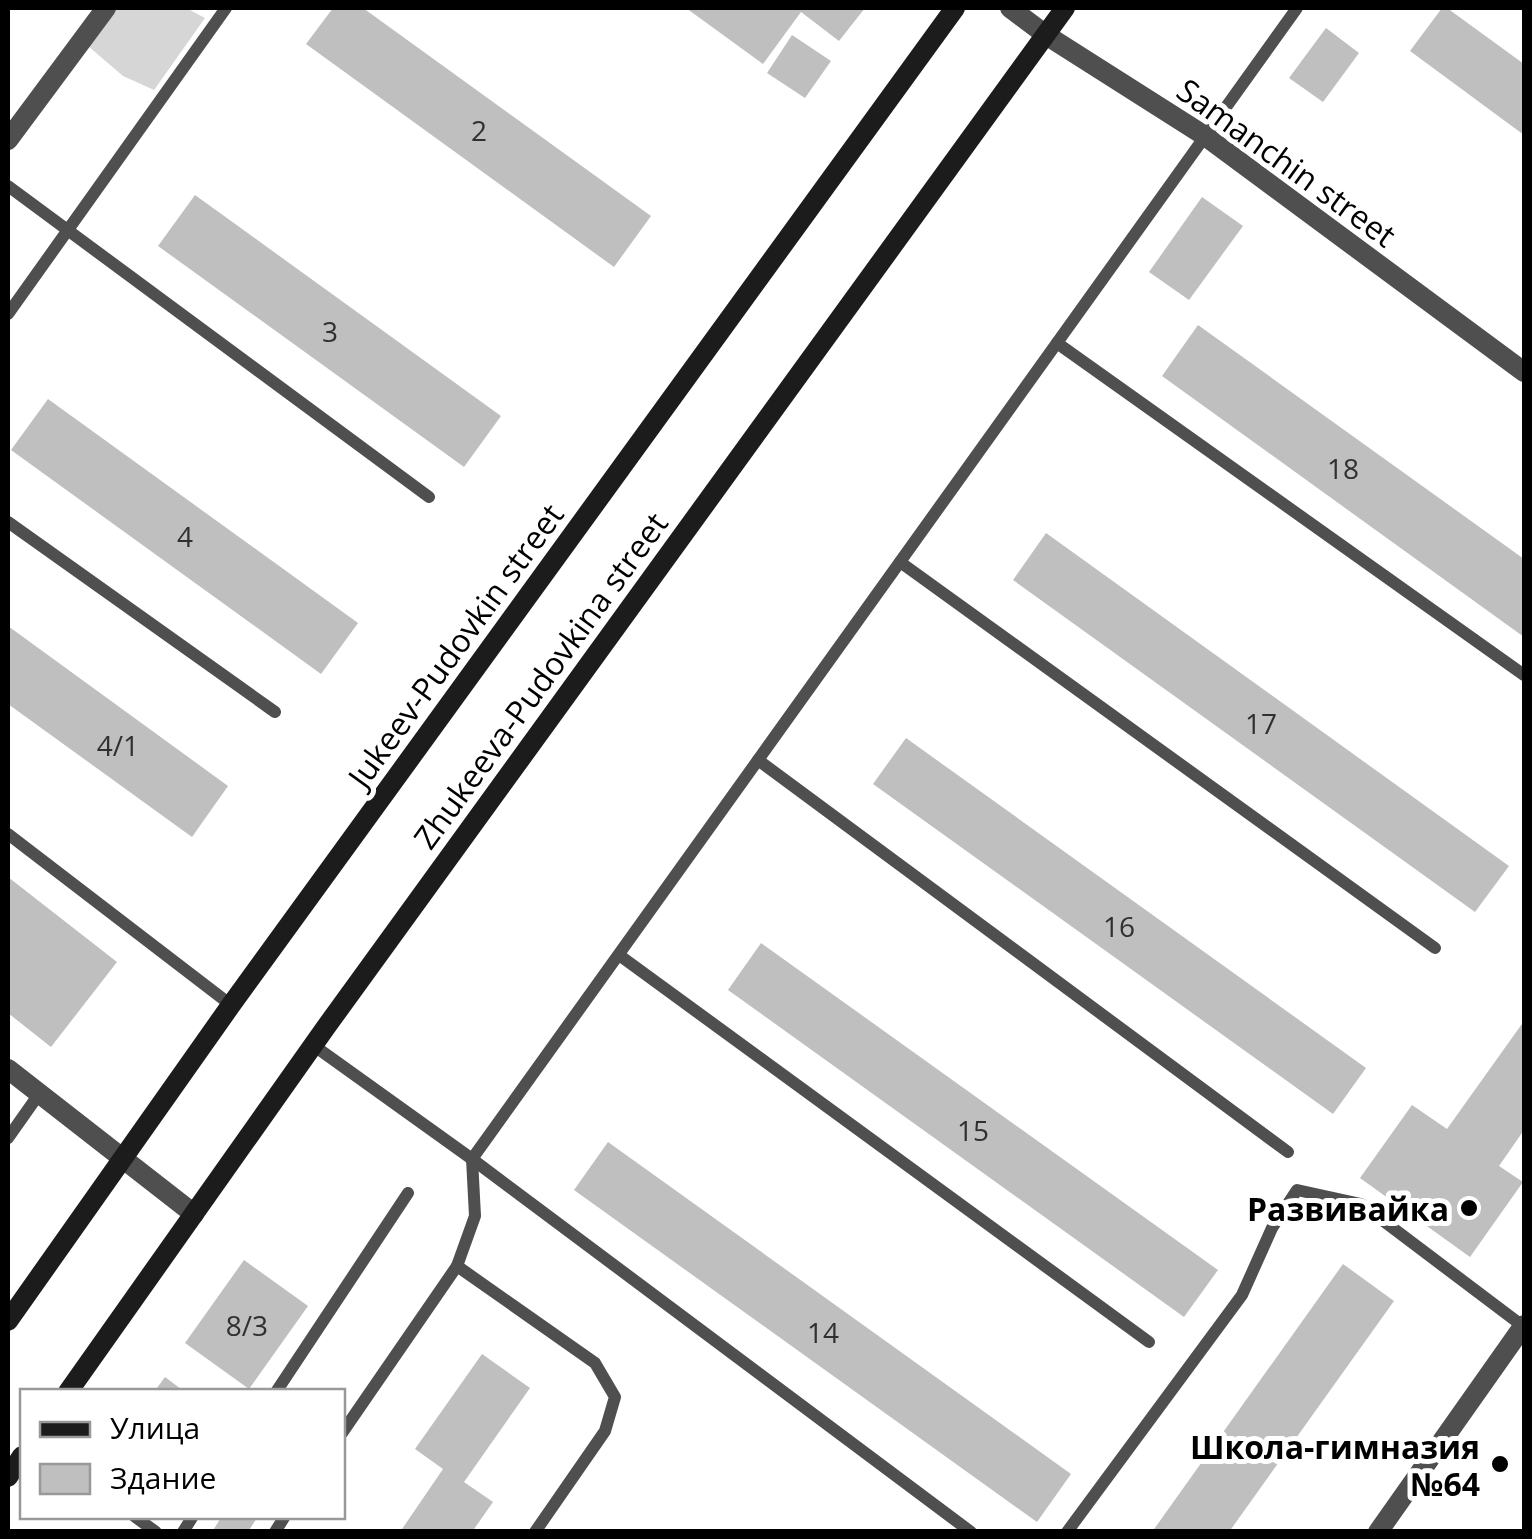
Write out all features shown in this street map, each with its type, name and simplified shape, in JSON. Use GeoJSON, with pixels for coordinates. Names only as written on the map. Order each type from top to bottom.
{"type":"FeatureCollection","features":[{"type":"Feature","properties":{"kind":"main road","name":"Jukeev-Pudovkin street"},"geometry":{"type":"LineString","coordinates":[[8,1321],[231,1005],[955,8]]}},
{"type":"Feature","properties":{"kind":"main road","name":"Zhukeeva-Pudovkina street"},"geometry":{"type":"LineString","coordinates":[[70,1389],[313,1045],[1065,8]]}},
{"type":"Feature","properties":{"kind":"street"},"geometry":{"type":"LineString","coordinates":[[8,140],[106,8]]}},
{"type":"Feature","properties":{"kind":"street","name":"Samanchin street"},"geometry":{"type":"LineString","coordinates":[[1010,8],[1205,136],[1524,372]]}},
{"type":"Feature","properties":{"kind":"street"},"geometry":{"type":"LineString","coordinates":[[8,1069],[194,1214]]}},
{"type":"Feature","properties":{"kind":"street"},"geometry":{"type":"LineString","coordinates":[[1378,1532],[1524,1326]]}},
{"type":"Feature","properties":{"kind":"lane"},"geometry":{"type":"LineString","coordinates":[[8,314],[226,8]]}},
{"type":"Feature","properties":{"kind":"lane"},"geometry":{"type":"LineString","coordinates":[[345,1428],[456,1266],[475,1216],[472,1160],[1297,8]]}},
{"type":"Feature","properties":{"kind":"lane"},"geometry":{"type":"LineString","coordinates":[[8,186],[429,497]]}},
{"type":"Feature","properties":{"kind":"lane"},"geometry":{"type":"LineString","coordinates":[[1056,343],[1524,676]]}},
{"type":"Feature","properties":{"kind":"lane"},"geometry":{"type":"LineString","coordinates":[[8,522],[275,712]]}},
{"type":"Feature","properties":{"kind":"lane"},"geometry":{"type":"LineString","coordinates":[[900,562],[1435,948]]}},
{"type":"Feature","properties":{"kind":"lane"},"geometry":{"type":"LineString","coordinates":[[758,760],[1288,1152]]}},
{"type":"Feature","properties":{"kind":"lane"},"geometry":{"type":"LineString","coordinates":[[8,834],[231,1005]]}},
{"type":"Feature","properties":{"kind":"lane"},"geometry":{"type":"LineString","coordinates":[[619,955],[1148,1342]]}},
{"type":"Feature","properties":{"kind":"lane"},"geometry":{"type":"LineString","coordinates":[[313,1045],[971,1532]]}},
{"type":"Feature","properties":{"kind":"lane"},"geometry":{"type":"LineString","coordinates":[[8,1138],[40,1094]]}},
{"type":"Feature","properties":{"kind":"lane"},"geometry":{"type":"LineString","coordinates":[[1067,1532],[1242,1295],[1272,1228],[1296,1190],[1361,1204],[1524,1326]]}},
{"type":"Feature","properties":{"kind":"lane"},"geometry":{"type":"LineString","coordinates":[[278,1389],[408,1193]]}},
{"type":"Feature","properties":{"kind":"lane"},"geometry":{"type":"LineString","coordinates":[[456,1266],[595,1363],[615,1398],[605,1431],[535,1532]]}},
{"type":"Feature","properties":{"kind":"shaded area"},"geometry":{"type":"Polygon","coordinates":[[[117,8],[186,8],[205,18],[154,90],[123,76],[88,46],[117,8]]]}},
{"type":"Feature","properties":{"kind":"building"},"geometry":{"type":"Polygon","coordinates":[[[333,8],[363,8],[651,216],[614,267],[306,44],[333,8]]]}},
{"type":"Feature","properties":{"kind":"building"},"geometry":{"type":"Polygon","coordinates":[[[686,8],[865,8],[839,41],[801,12],[763,64],[686,8]]]}},
{"type":"Feature","properties":{"kind":"building"},"geometry":{"type":"Polygon","coordinates":[[[1442,8],[1524,64],[1524,135],[1410,51],[1442,8]]]}},
{"type":"Feature","properties":{"kind":"building"},"geometry":{"type":"Polygon","coordinates":[[[1326,28],[1359,53],[1323,102],[1289,78],[1326,28]]]}},
{"type":"Feature","properties":{"kind":"building"},"geometry":{"type":"Polygon","coordinates":[[[792,35],[831,61],[805,98],[767,73],[792,35]]]}},
{"type":"Feature","properties":{"kind":"building"},"geometry":{"type":"Polygon","coordinates":[[[195,195],[501,416],[464,467],[158,246],[195,195]]]}},
{"type":"Feature","properties":{"kind":"building"},"geometry":{"type":"Polygon","coordinates":[[[1202,197],[1243,226],[1189,300],[1149,272],[1202,197]]]}},
{"type":"Feature","properties":{"kind":"building"},"geometry":{"type":"Polygon","coordinates":[[[1198,325],[1524,559],[1524,637],[1162,376],[1198,325]]]}},
{"type":"Feature","properties":{"kind":"building"},"geometry":{"type":"Polygon","coordinates":[[[48,399],[358,623],[321,674],[11,450],[48,399]]]}},
{"type":"Feature","properties":{"kind":"building"},"geometry":{"type":"Polygon","coordinates":[[[1046,533],[1509,866],[1475,912],[1013,580],[1046,533]]]}},
{"type":"Feature","properties":{"kind":"building"},"geometry":{"type":"Polygon","coordinates":[[[8,626],[228,786],[192,837],[8,704],[8,626]]]}},
{"type":"Feature","properties":{"kind":"building"},"geometry":{"type":"Polygon","coordinates":[[[906,738],[1366,1068],[1333,1114],[873,784],[906,738]]]}},
{"type":"Feature","properties":{"kind":"building"},"geometry":{"type":"Polygon","coordinates":[[[8,877],[117,962],[51,1047],[8,1013],[8,877]]]}},
{"type":"Feature","properties":{"kind":"building"},"geometry":{"type":"Polygon","coordinates":[[[761,943],[1218,1270],[1184,1317],[728,990],[761,943]]]}},
{"type":"Feature","properties":{"kind":"building"},"geometry":{"type":"Polygon","coordinates":[[[1524,1021],[1524,1130],[1499,1166],[1523,1182],[1470,1257],[1360,1178],[1412,1105],[1447,1129],[1524,1021]]]}},
{"type":"Feature","properties":{"kind":"building"},"geometry":{"type":"Polygon","coordinates":[[[608,1142],[1071,1474],[1037,1522],[574,1190],[608,1142]]]}},
{"type":"Feature","properties":{"kind":"building"},"geometry":{"type":"Polygon","coordinates":[[[244,1260],[308,1306],[249,1389],[185,1343],[244,1260]]]}},
{"type":"Feature","properties":{"kind":"building"},"geometry":{"type":"Polygon","coordinates":[[[1343,1264],[1394,1301],[1229,1532],[1152,1532],[1343,1264]]]}},
{"type":"Feature","properties":{"kind":"building"},"geometry":{"type":"Polygon","coordinates":[[[482,1354],[530,1388],[464,1482],[493,1502],[472,1532],[400,1532],[443,1469],[415,1449],[482,1354]]]}},
{"type":"Feature","properties":{"kind":"building"},"geometry":{"type":"Polygon","coordinates":[[[165,1377],[181,1389],[156,1389],[165,1377]]]}},
{"type":"Feature","properties":{"kind":"building"},"geometry":{"type":"Polygon","coordinates":[[[220,1519],[256,1519],[248,1532],[212,1532],[220,1519]]]}},
{"type":"Feature","properties":{"kind":"place","name":"Развивайка"},"geometry":{"type":"Point","coordinates":[1469,1208]}},
{"type":"Feature","properties":{"kind":"place","name":"Школа-гимназия №64"},"geometry":{"type":"Point","coordinates":[1500,1464]}}]}
